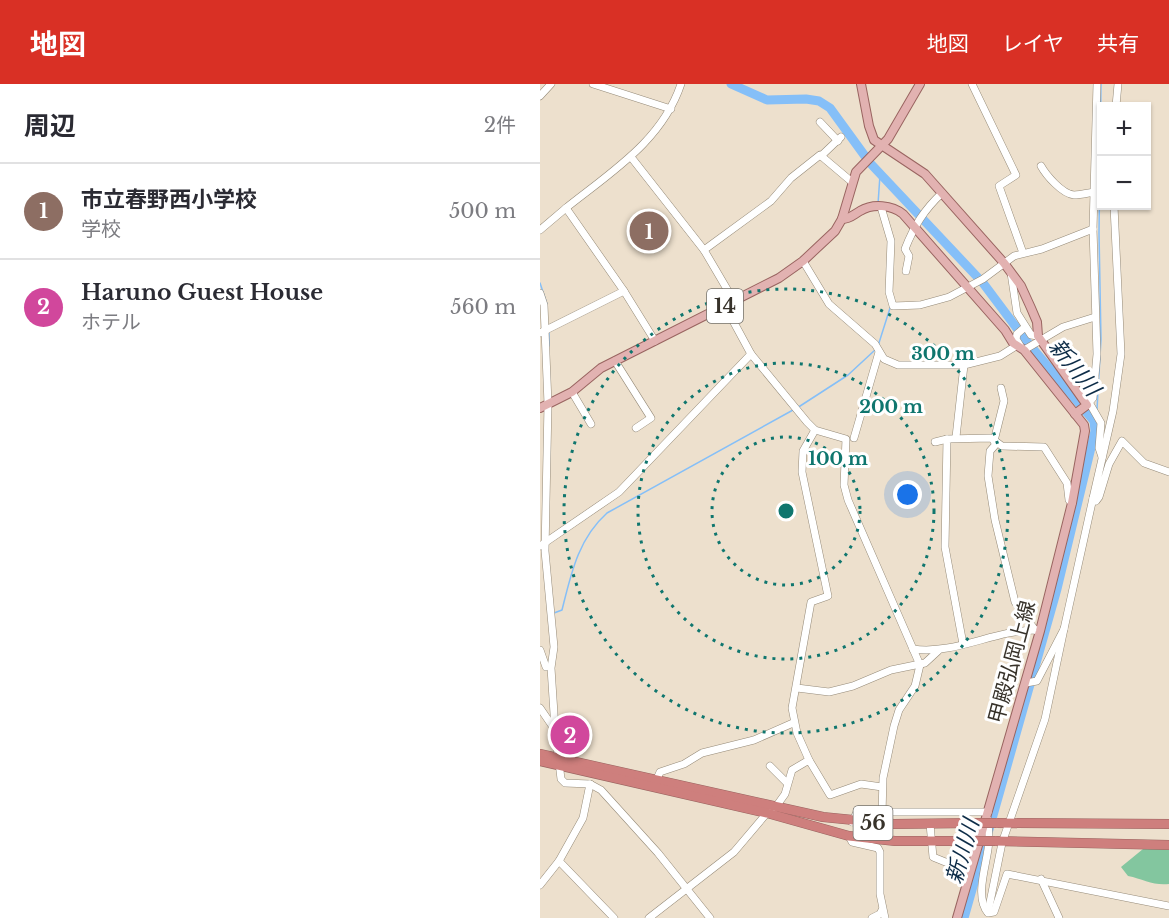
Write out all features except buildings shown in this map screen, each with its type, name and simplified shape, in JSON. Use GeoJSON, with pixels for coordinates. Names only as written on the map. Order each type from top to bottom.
{"type":"FeatureCollection","features":[{"type":"Feature","properties":{"kind":"highway","name":"56"},"geometry":{"type":"LineString","coordinates":[[540,754],[559,762],[771,811],[852,822],[1169,824]]}},
{"type":"Feature","properties":{"kind":"highway","name":"56"},"geometry":{"type":"LineString","coordinates":[[540,761],[559,762],[657,779],[849,836],[930,842],[1169,845]]}},
{"type":"Feature","properties":{"kind":"main road","name":"甲殿弘岡上線"},"geometry":{"type":"LineString","coordinates":[[861,84],[870,132],[882,146],[915,166],[942,193],[1004,263],[1021,286],[1037,322],[1029,345]]}},
{"type":"Feature","properties":{"kind":"main road","name":"14"},"geometry":{"type":"LineString","coordinates":[[544,406],[572,392],[615,361],[779,278],[803,261],[835,231],[842,219],[852,183],[868,158],[882,146],[920,84]]}},
{"type":"Feature","properties":{"kind":"main road","name":"甲殿弘岡上線"},"geometry":{"type":"LineString","coordinates":[[879,207],[896,208],[918,220],[968,287],[1088,404]]}},
{"type":"Feature","properties":{"kind":"main road"},"geometry":{"type":"LineString","coordinates":[[842,219],[850,218],[865,208],[879,207]]}},
{"type":"Feature","properties":{"kind":"main road","name":"甲殿弘岡上線"},"geometry":{"type":"LineString","coordinates":[[957,918],[1026,683],[1037,630],[1072,503],[1085,438],[1084,425],[1029,345]]}},
{"type":"Feature","properties":{"kind":"main road"},"geometry":{"type":"LineString","coordinates":[[1075,414],[1088,404]]}},
{"type":"Feature","properties":{"kind":"street"},"geometry":{"type":"LineString","coordinates":[[540,96],[551,84]]}},
{"type":"Feature","properties":{"kind":"street"},"geometry":{"type":"LineString","coordinates":[[594,84],[672,109]]}},
{"type":"Feature","properties":{"kind":"street"},"geometry":{"type":"LineString","coordinates":[[540,230],[631,156],[658,128],[672,109],[681,84]]}},
{"type":"Feature","properties":{"kind":"street"},"geometry":{"type":"LineString","coordinates":[[972,84],[1016,175],[999,186],[1023,253]]}},
{"type":"Feature","properties":{"kind":"street"},"geometry":{"type":"LineString","coordinates":[[1097,84],[1093,229],[1096,354],[1088,404],[1101,423],[1099,448],[1103,459]]}},
{"type":"Feature","properties":{"kind":"street"},"geometry":{"type":"LineString","coordinates":[[1116,102],[1118,84]]}},
{"type":"Feature","properties":{"kind":"street"},"geometry":{"type":"LineString","coordinates":[[704,250],[771,201],[791,178],[821,156],[839,139],[819,122]]}},
{"type":"Feature","properties":{"kind":"street"},"geometry":{"type":"LineString","coordinates":[[631,156],[704,250],[734,301]]}},
{"type":"Feature","properties":{"kind":"street"},"geometry":{"type":"LineString","coordinates":[[821,156],[852,183]]}},
{"type":"Feature","properties":{"kind":"street"},"geometry":{"type":"LineString","coordinates":[[1041,166],[1045,174],[1068,193],[1073,195],[1094,192]]}},
{"type":"Feature","properties":{"kind":"street"},"geometry":{"type":"LineString","coordinates":[[906,271],[909,256],[904,249],[918,220],[942,193]]}},
{"type":"Feature","properties":{"kind":"street"},"geometry":{"type":"LineString","coordinates":[[879,207],[891,241],[889,292],[893,306],[907,307],[939,301],[980,281],[1004,263],[1023,253],[1042,249],[1093,229]]}},
{"type":"Feature","properties":{"kind":"street"},"geometry":{"type":"LineString","coordinates":[[566,208],[624,291],[654,341]]}},
{"type":"Feature","properties":{"kind":"street"},"geometry":{"type":"LineString","coordinates":[[986,916],[1002,842],[1045,719],[1113,411],[1121,354],[1114,210]]}},
{"type":"Feature","properties":{"kind":"street"},"geometry":{"type":"LineString","coordinates":[[803,261],[829,304],[877,349],[884,360],[898,365],[964,365],[1000,356],[1029,345],[1064,327],[1095,316]]}},
{"type":"Feature","properties":{"kind":"street"},"geometry":{"type":"LineString","coordinates":[[1011,273],[1021,331],[1016,339],[1029,345]]}},
{"type":"Feature","properties":{"kind":"street"},"geometry":{"type":"LineString","coordinates":[[543,331],[624,291]]}},
{"type":"Feature","properties":{"kind":"street"},"geometry":{"type":"LineString","coordinates":[[540,293],[544,305],[543,545],[554,647],[546,667]]}},
{"type":"Feature","properties":{"kind":"street"},"geometry":{"type":"LineString","coordinates":[[725,306],[751,354],[815,430],[846,439],[844,485],[848,500],[865,534],[920,665],[915,686],[899,710],[882,787],[882,814]]}},
{"type":"Feature","properties":{"kind":"street"},"geometry":{"type":"LineString","coordinates":[[1021,331],[1031,335],[1029,345]]}},
{"type":"Feature","properties":{"kind":"street"},"geometry":{"type":"LineString","coordinates":[[854,438],[877,349]]}},
{"type":"Feature","properties":{"kind":"street"},"geometry":{"type":"LineString","coordinates":[[543,545],[619,492],[751,354]]}},
{"type":"Feature","properties":{"kind":"street"},"geometry":{"type":"LineString","coordinates":[[615,361],[651,418],[636,428]]}},
{"type":"Feature","properties":{"kind":"street"},"geometry":{"type":"LineString","coordinates":[[956,437],[964,365]]}},
{"type":"Feature","properties":{"kind":"street"},"geometry":{"type":"LineString","coordinates":[[913,649],[938,651],[1037,630],[1015,602],[995,520],[988,476],[990,452],[996,442],[1004,400],[1001,388]]}},
{"type":"Feature","properties":{"kind":"street"},"geometry":{"type":"LineString","coordinates":[[572,392],[591,424]]}},
{"type":"Feature","properties":{"kind":"street"},"geometry":{"type":"LineString","coordinates":[[815,430],[803,451],[802,471],[828,596],[811,602],[792,708],[793,723],[809,760],[830,795],[861,784],[882,787]]}},
{"type":"Feature","properties":{"kind":"street"},"geometry":{"type":"LineString","coordinates":[[935,442],[956,437],[996,442],[1012,448],[1044,447],[1067,483],[1069,500],[1072,503]]}},
{"type":"Feature","properties":{"kind":"street"},"geometry":{"type":"LineString","coordinates":[[946,439],[945,547],[963,644]]}},
{"type":"Feature","properties":{"kind":"street"},"geometry":{"type":"LineString","coordinates":[[1093,498],[1096,501],[1098,498],[1109,464],[1122,441],[1144,463],[1169,472]]}},
{"type":"Feature","properties":{"kind":"street"},"geometry":{"type":"LineString","coordinates":[[1026,683],[1037,681],[1064,630]]}},
{"type":"Feature","properties":{"kind":"street"},"geometry":{"type":"LineString","coordinates":[[540,650],[546,667],[561,779],[564,783],[590,784],[601,790],[686,887],[710,918]]}},
{"type":"Feature","properties":{"kind":"street"},"geometry":{"type":"LineString","coordinates":[[797,688],[829,692],[853,686],[891,670],[926,663],[938,651]]}},
{"type":"Feature","properties":{"kind":"street"},"geometry":{"type":"LineString","coordinates":[[540,708],[555,729]]}},
{"type":"Feature","properties":{"kind":"street"},"geometry":{"type":"LineString","coordinates":[[657,779],[660,772],[684,764],[702,753],[754,740],[793,723]]}},
{"type":"Feature","properties":{"kind":"street"},"geometry":{"type":"LineString","coordinates":[[649,918],[734,852],[785,794],[792,770],[809,760]]}},
{"type":"Feature","properties":{"kind":"street"},"geometry":{"type":"LineString","coordinates":[[770,766],[787,783]]}},
{"type":"Feature","properties":{"kind":"street"},"geometry":{"type":"LineString","coordinates":[[540,885],[559,861],[583,818],[590,784]]}},
{"type":"Feature","properties":{"kind":"street"},"geometry":{"type":"LineString","coordinates":[[852,822],[857,812],[988,815],[989,839],[983,893],[986,916]]}},
{"type":"Feature","properties":{"kind":"street"},"geometry":{"type":"LineString","coordinates":[[930,824],[933,857],[970,872]]}},
{"type":"Feature","properties":{"kind":"street"},"geometry":{"type":"LineString","coordinates":[[849,836],[852,842],[878,848],[880,852],[882,910],[885,918]]}},
{"type":"Feature","properties":{"kind":"street"},"geometry":{"type":"LineString","coordinates":[[559,861],[614,918]]}},
{"type":"Feature","properties":{"kind":"street"},"geometry":{"type":"LineString","coordinates":[[986,916],[994,912],[1007,874],[1169,906]]}},
{"type":"Feature","properties":{"kind":"street"},"geometry":{"type":"LineString","coordinates":[[1041,879],[1059,918]]}},
{"type":"Feature","properties":{"kind":"street"},"geometry":{"type":"LineString","coordinates":[[872,918],[880,914],[882,910]]}},
{"type":"Feature","properties":{"kind":"green space"},"geometry":{"type":"Polygon","coordinates":[[[1143,849],[1169,849],[1169,884],[1153,883],[1128,876],[1121,867],[1143,849]]]}},
{"type":"Feature","properties":{"kind":"waterway","name":"新川川"},"geometry":{"type":"LineString","coordinates":[[731,84],[767,100],[806,99],[819,101],[830,108],[870,163],[983,283],[1028,343],[1094,421],[1095,431],[1057,589],[964,918]]}},
{"type":"Feature","properties":{"kind":"waterway"},"geometry":{"type":"LineString","coordinates":[[1097,409],[1101,339],[1099,233],[1101,84]]}},
{"type":"Feature","properties":{"kind":"waterway"},"geometry":{"type":"LineString","coordinates":[[878,204],[880,175]]}},
{"type":"Feature","properties":{"kind":"waterway"},"geometry":{"type":"LineString","coordinates":[[540,283],[547,304]]}},
{"type":"Feature","properties":{"kind":"waterway"},"geometry":{"type":"LineString","coordinates":[[878,346],[890,308]]}},
{"type":"Feature","properties":{"kind":"waterway"},"geometry":{"type":"LineString","coordinates":[[549,333],[549,346]]}},
{"type":"Feature","properties":{"kind":"waterway"},"geometry":{"type":"LineString","coordinates":[[797,408],[848,375],[875,350]]}},
{"type":"Feature","properties":{"kind":"waterway"},"geometry":{"type":"LineString","coordinates":[[554,613],[562,610],[582,546],[597,523],[607,513],[793,410]]}},
{"type":"Feature","properties":{"kind":"waterway"},"geometry":{"type":"LineString","coordinates":[[558,730],[573,751]]}},
{"type":"Feature","properties":{"kind":"place","name":"市立春野西小学校"},"geometry":{"type":"Point","coordinates":[649,231]}},
{"type":"Feature","properties":{"kind":"place","name":"Haruno Guest House"},"geometry":{"type":"Point","coordinates":[570,735]}}]}
